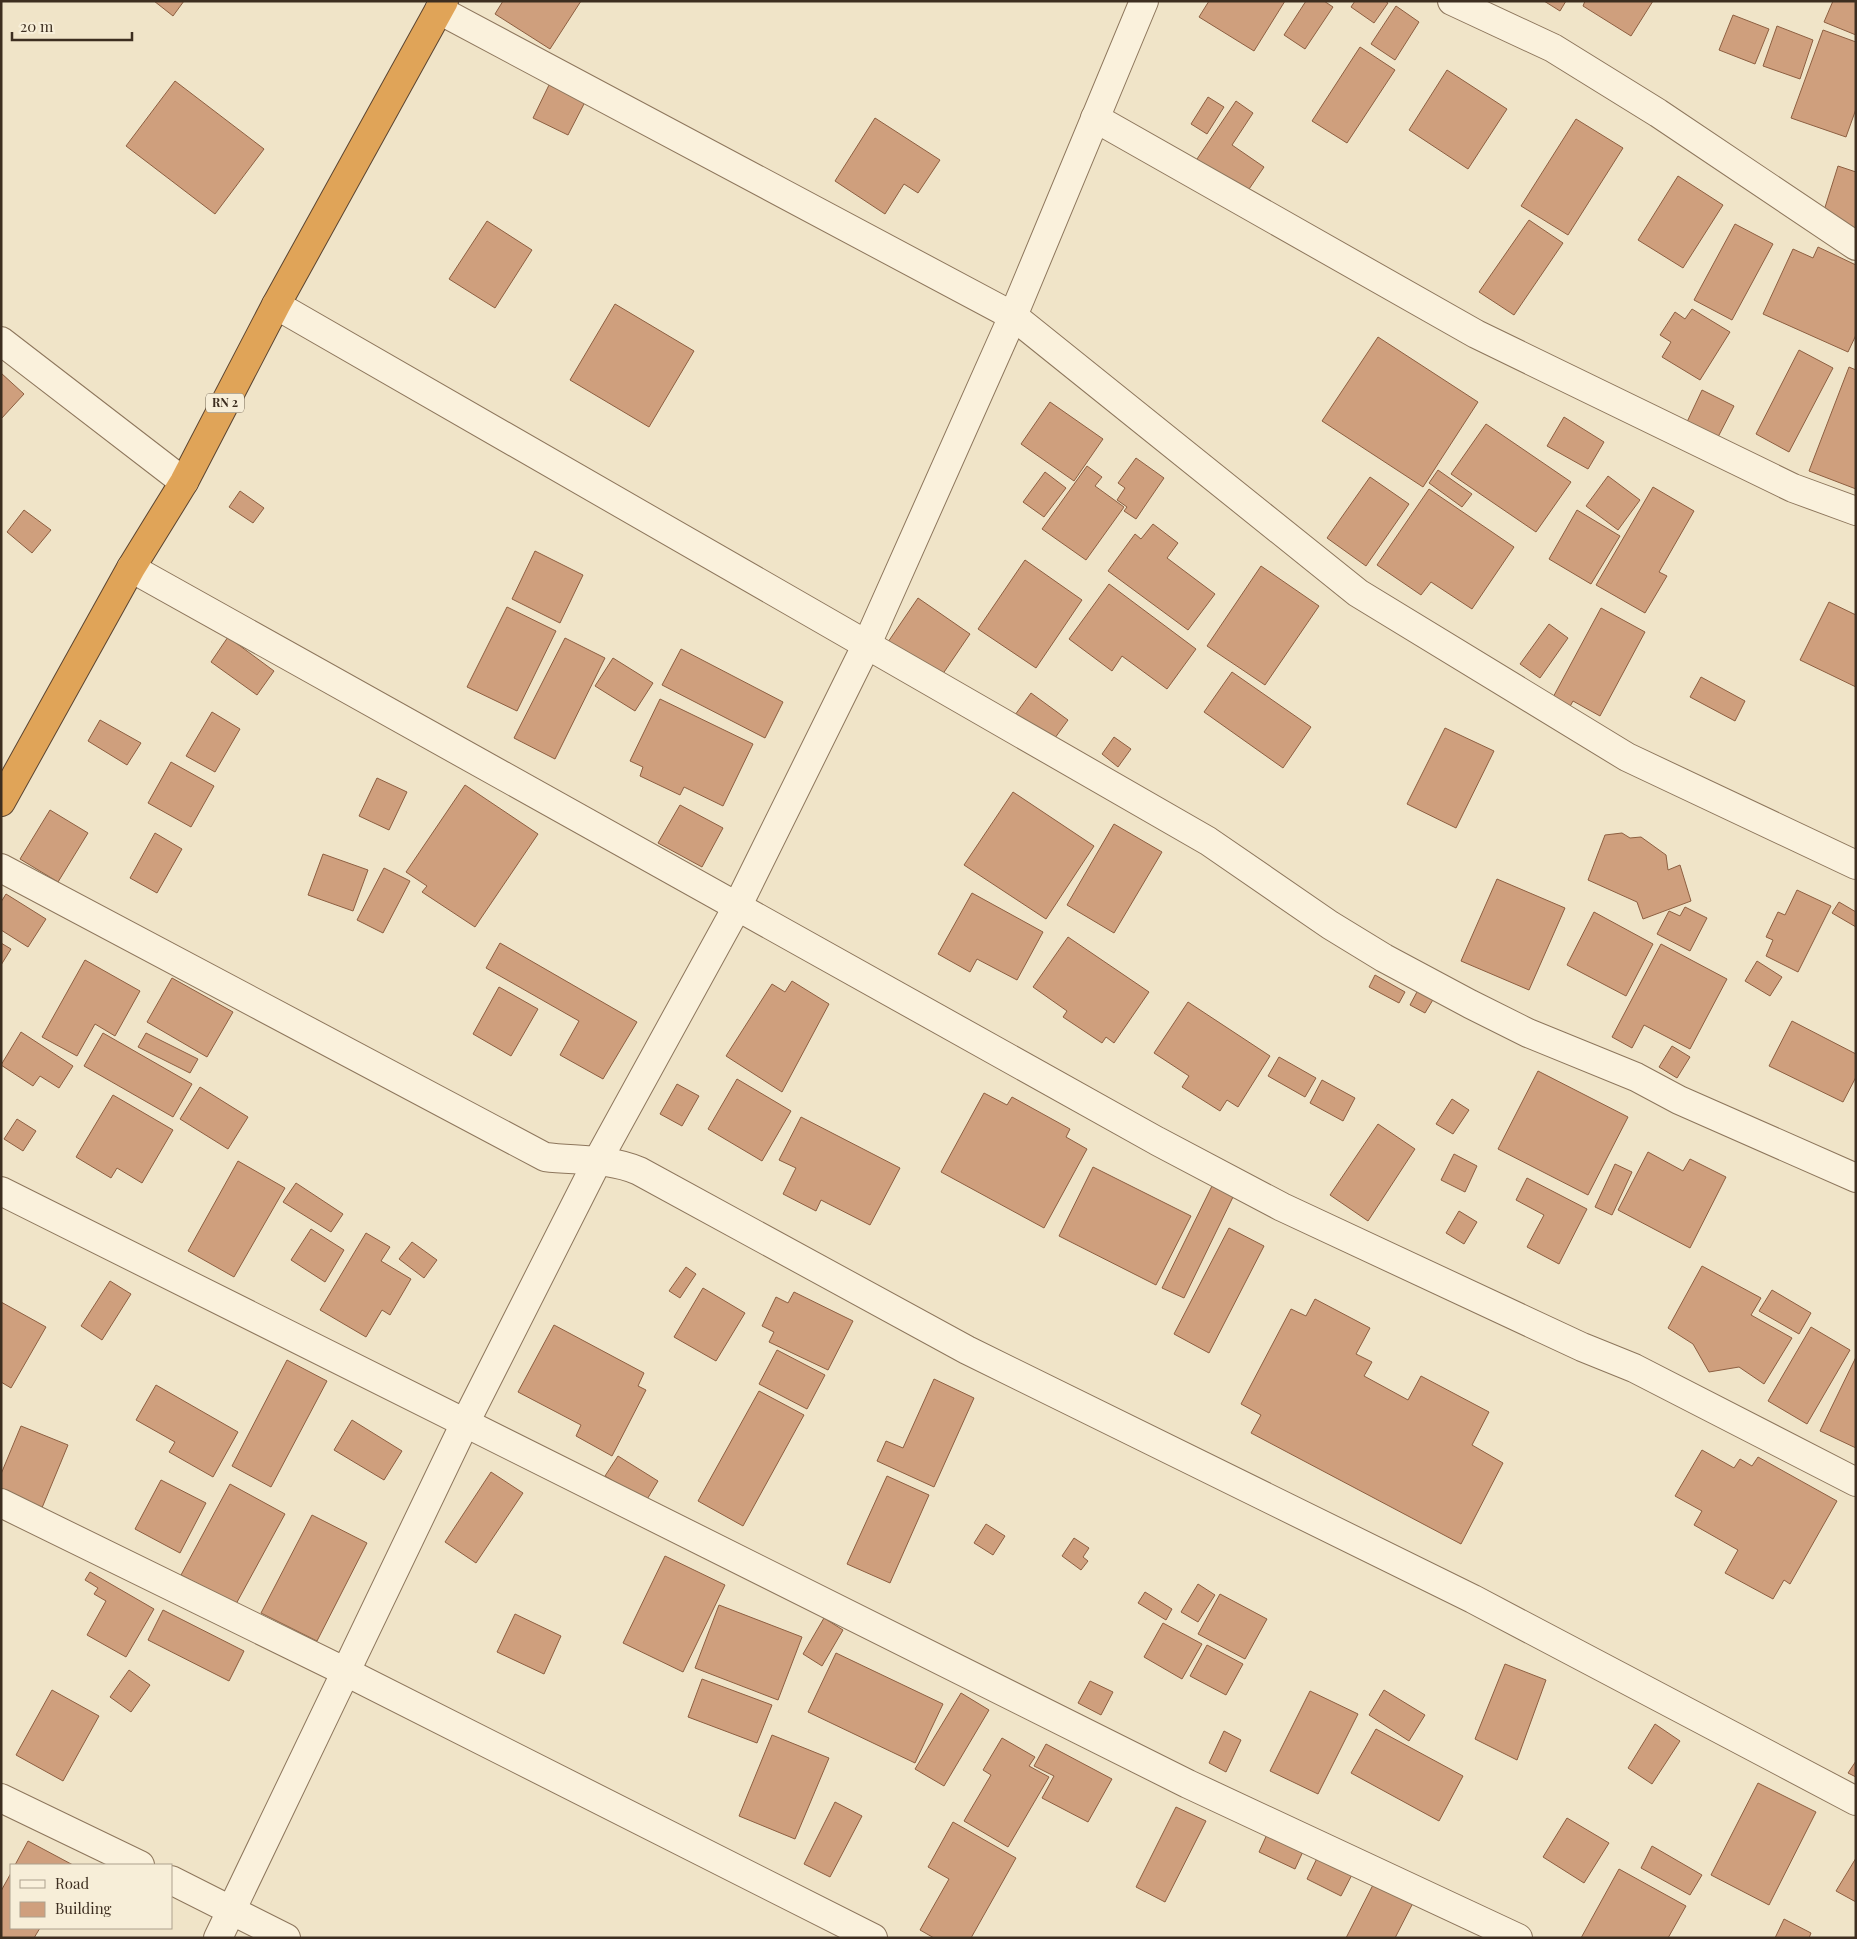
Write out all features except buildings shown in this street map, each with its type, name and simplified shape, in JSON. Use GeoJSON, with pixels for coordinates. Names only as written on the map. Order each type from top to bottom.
{"type":"FeatureCollection","features":[{"type":"Feature","properties":{"kind":"highway","name":"RN 2"},"geometry":{"type":"LineString","coordinates":[[1,802],[131,568],[184,482],[276,305],[441,6]]}},
{"type":"Feature","properties":{"kind":"street"},"geometry":{"type":"LineString","coordinates":[[218,1938],[465,1423],[598,1160],[737,907],[867,644],[1013,316],[1144,1]]}},
{"type":"Feature","properties":{"kind":"street"},"geometry":{"type":"LineString","coordinates":[[1452,1],[1561,53],[1658,113],[1856,246]]}},
{"type":"Feature","properties":{"kind":"street"},"geometry":{"type":"LineString","coordinates":[[441,6],[1013,316],[1358,592],[1626,757],[1856,865]]}},
{"type":"Feature","properties":{"kind":"street"},"geometry":{"type":"LineString","coordinates":[[1095,118],[1476,334],[1793,488],[1856,511]]}},
{"type":"Feature","properties":{"kind":"street"},"geometry":{"type":"LineString","coordinates":[[276,305],[1208,841],[1330,925],[1384,958],[1528,1033],[1636,1077],[1679,1100],[1856,1178]]}},
{"type":"Feature","properties":{"kind":"street"},"geometry":{"type":"LineString","coordinates":[[1,341],[184,482]]}},
{"type":"Feature","properties":{"kind":"street"},"geometry":{"type":"LineString","coordinates":[[131,568],[1157,1141],[1282,1207],[1582,1347],[1634,1368],[1856,1482]]}},
{"type":"Feature","properties":{"kind":"street"},"geometry":{"type":"LineString","coordinates":[[1,868],[545,1157],[598,1160],[625,1165],[639,1171],[967,1350],[1473,1599],[1856,1801]]}},
{"type":"Feature","properties":{"kind":"street"},"geometry":{"type":"LineString","coordinates":[[1,1191],[1188,1784],[1518,1938]]}},
{"type":"Feature","properties":{"kind":"street"},"geometry":{"type":"LineString","coordinates":[[1,1503],[346,1672],[873,1938]]}},
{"type":"Feature","properties":{"kind":"street"},"geometry":{"type":"LineString","coordinates":[[1,1798],[138,1864]]}},
{"type":"Feature","properties":{"kind":"street"},"geometry":{"type":"LineString","coordinates":[[172,1880],[232,1909],[286,1938]]}}]}
